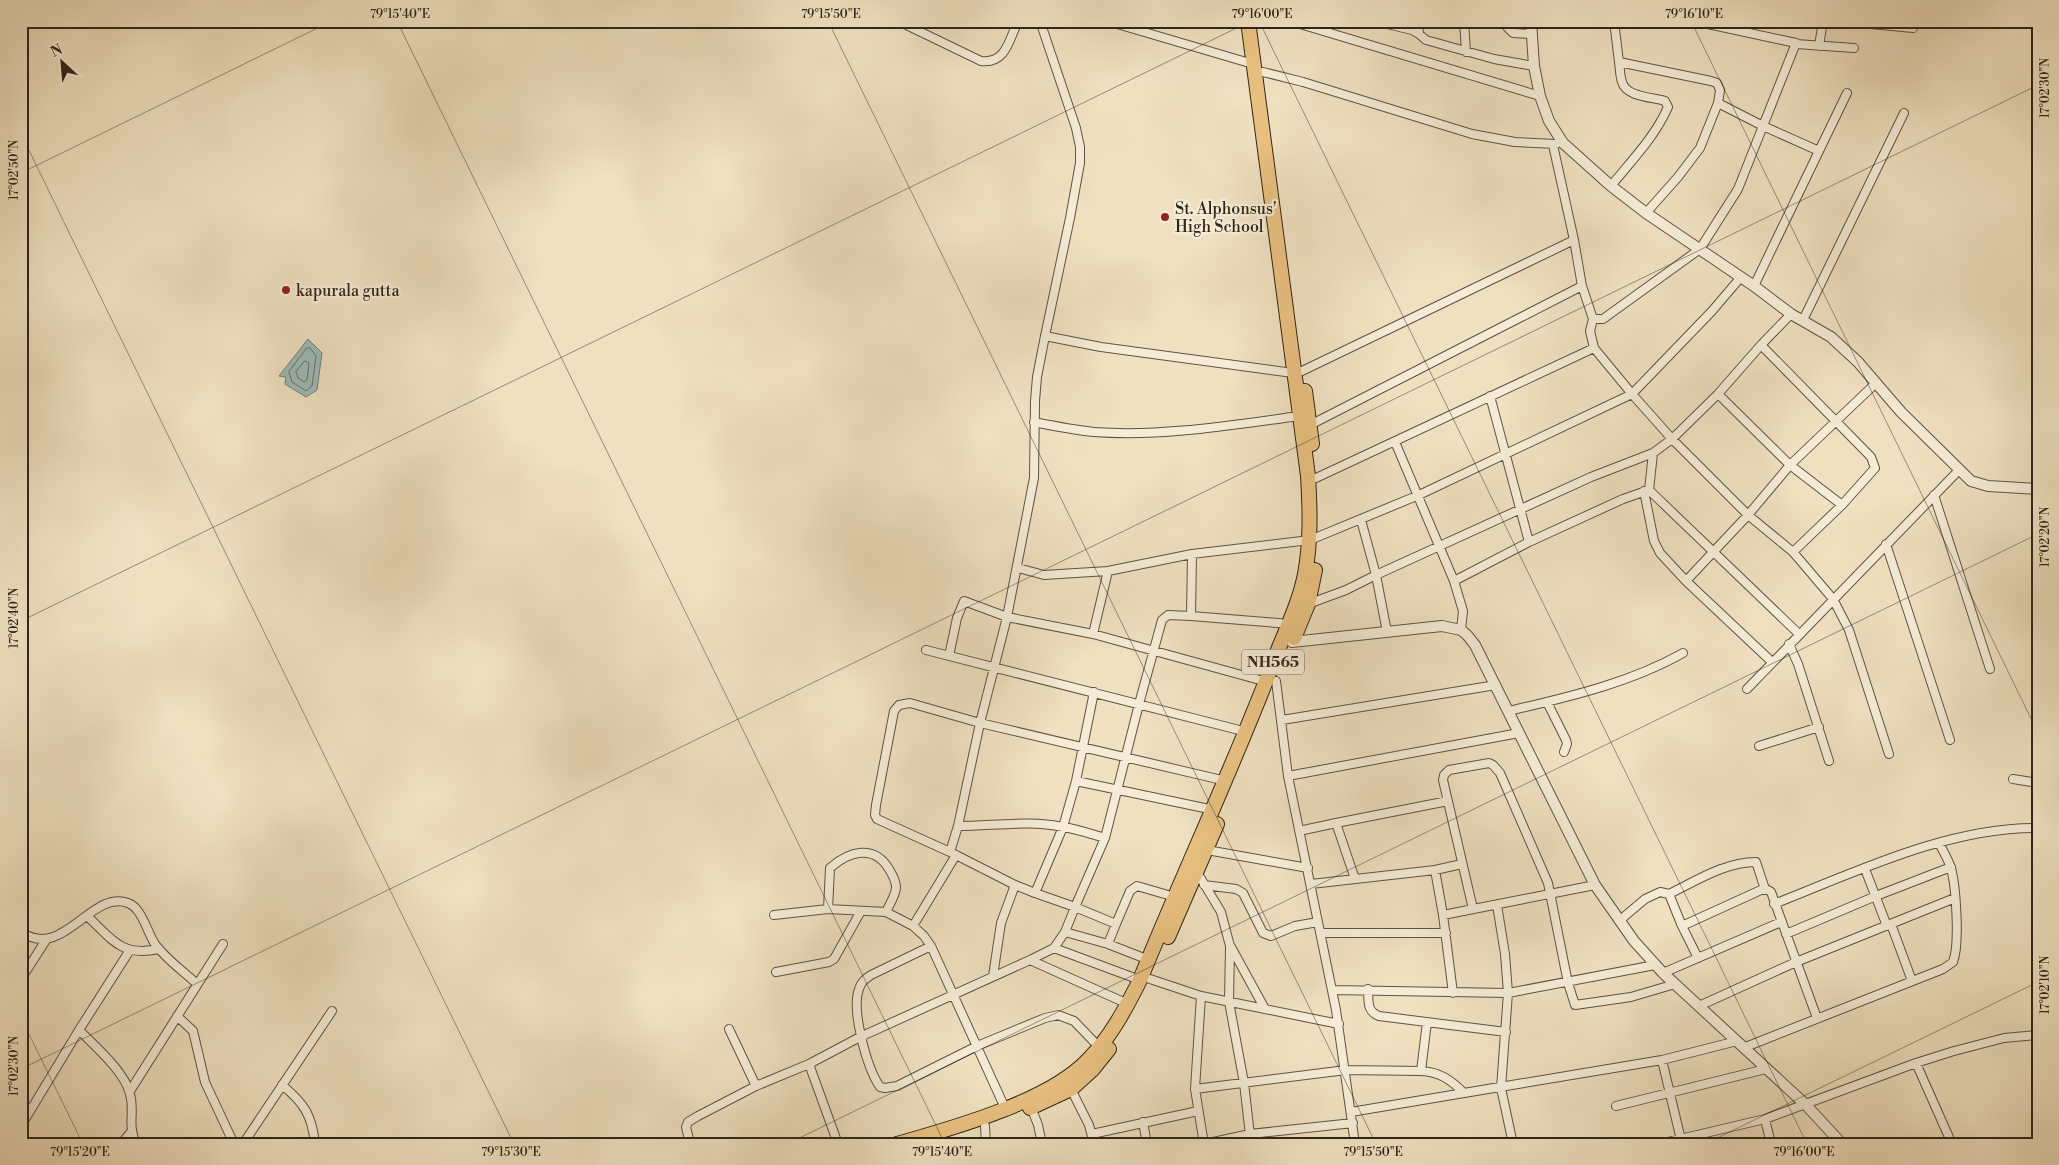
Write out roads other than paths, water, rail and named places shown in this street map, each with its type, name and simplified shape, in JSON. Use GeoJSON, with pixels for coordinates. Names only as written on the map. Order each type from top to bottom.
{"type":"FeatureCollection","features":[{"type":"Feature","properties":{"kind":"highway","name":"NH565"},"geometry":{"type":"LineString","coordinates":[[929,1144],[985,1126],[1071,1089],[1093,1069],[1106,1053],[1145,980],[1207,850],[1271,681],[1273,663],[1290,624],[1305,574],[1319,510],[1316,478],[1310,426],[1298,372],[1258,68],[1248,21]]}},
{"type":"Feature","properties":{"kind":"highway","name":"NH565"},"geometry":{"type":"LineString","coordinates":[[1256,21],[1258,68]]}},
{"type":"Feature","properties":{"kind":"highway","name":"NH565"},"geometry":{"type":"LineString","coordinates":[[897,1144],[928,1136],[1005,1108],[1065,1079],[1087,1061],[1100,1047],[1145,980],[1149,960],[1247,732],[1292,642],[1308,604],[1315,569],[1314,538],[1308,476],[1299,416],[1298,372]]}},
{"type":"Feature","properties":{"kind":"street"},"geometry":{"type":"LineString","coordinates":[[898,21],[981,61],[990,62],[1003,54],[1018,21]]}},
{"type":"Feature","properties":{"kind":"street"},"geometry":{"type":"LineString","coordinates":[[913,926],[953,854],[980,723],[1018,568],[1036,458],[1034,422],[1037,377],[1070,218],[1080,155],[1076,128],[1040,21]]}},
{"type":"Feature","properties":{"kind":"street"},"geometry":{"type":"LineString","coordinates":[[1106,21],[1472,134],[1515,142],[1558,144],[1646,213],[1742,277],[1792,314],[1831,337],[1876,383],[1901,412],[1971,481],[1988,486],[2038,490]]}},
{"type":"Feature","properties":{"kind":"street"},"geometry":{"type":"LineString","coordinates":[[1290,21],[1540,96]]}},
{"type":"Feature","properties":{"kind":"street"},"geometry":{"type":"LineString","coordinates":[[1376,21],[1412,30],[1426,40],[1466,52],[1534,66]]}},
{"type":"Feature","properties":{"kind":"street"},"geometry":{"type":"LineString","coordinates":[[1418,21],[1419,34]]}},
{"type":"Feature","properties":{"kind":"street"},"geometry":{"type":"LineString","coordinates":[[1464,21],[1466,52]]}},
{"type":"Feature","properties":{"kind":"street"},"geometry":{"type":"LineString","coordinates":[[1506,21],[1507,27],[1512,33],[1531,34]]}},
{"type":"Feature","properties":{"kind":"street"},"geometry":{"type":"LineString","coordinates":[[1531,21],[1534,66],[1540,96],[1558,144],[1582,286],[1593,318],[1590,332],[1594,348],[1672,439],[1748,515],[1793,552],[1833,599],[1848,630],[1889,754]]}},
{"type":"Feature","properties":{"kind":"street"},"geometry":{"type":"LineString","coordinates":[[1611,186],[1651,137],[1668,108],[1665,101],[1630,92],[1624,88],[1614,21]]}},
{"type":"Feature","properties":{"kind":"street"},"geometry":{"type":"LineString","coordinates":[[1694,21],[1796,44],[1854,48]]}},
{"type":"Feature","properties":{"kind":"street"},"geometry":{"type":"LineString","coordinates":[[1820,46],[1823,21]]}},
{"type":"Feature","properties":{"kind":"street"},"geometry":{"type":"LineString","coordinates":[[1840,21],[1913,28]]}},
{"type":"Feature","properties":{"kind":"street"},"geometry":{"type":"LineString","coordinates":[[1593,318],[1603,319],[1700,249],[1738,189],[1796,44]]}},
{"type":"Feature","properties":{"kind":"street"},"geometry":{"type":"LineString","coordinates":[[1619,62],[1717,83],[1720,90],[1718,102],[1700,148],[1678,177],[1646,213]]}},
{"type":"Feature","properties":{"kind":"street"},"geometry":{"type":"LineString","coordinates":[[1754,286],[1847,93]]}},
{"type":"Feature","properties":{"kind":"street"},"geometry":{"type":"LineString","coordinates":[[1718,102],[1763,126],[1819,150]]}},
{"type":"Feature","properties":{"kind":"street"},"geometry":{"type":"LineString","coordinates":[[1803,320],[1904,113]]}},
{"type":"Feature","properties":{"kind":"street"},"geometry":{"type":"LineString","coordinates":[[1045,336],[1100,347],[1298,372],[1574,240]]}},
{"type":"Feature","properties":{"kind":"street"},"geometry":{"type":"LineString","coordinates":[[1018,568],[1044,574],[1108,572],[1192,554],[1314,538],[1361,520],[1419,495],[1632,394],[1742,277]]}},
{"type":"Feature","properties":{"kind":"street"},"geometry":{"type":"LineString","coordinates":[[1310,426],[1582,286]]}},
{"type":"Feature","properties":{"kind":"street"},"geometry":{"type":"LineString","coordinates":[[1308,604],[1346,590],[1591,477],[1653,453],[1672,439],[1718,394],[1761,345],[1792,314]]}},
{"type":"Feature","properties":{"kind":"street"},"geometry":{"type":"LineString","coordinates":[[1761,345],[1871,457],[1875,468],[1842,505],[1793,552]]}},
{"type":"Feature","properties":{"kind":"street"},"geometry":{"type":"LineString","coordinates":[[1316,478],[1594,348]]}},
{"type":"Feature","properties":{"kind":"street"},"geometry":{"type":"LineString","coordinates":[[1686,581],[1748,515],[1790,465],[1835,420],[1876,383]]}},
{"type":"Feature","properties":{"kind":"street"},"geometry":{"type":"LineString","coordinates":[[1718,394],[1790,465],[1842,505]]}},
{"type":"Feature","properties":{"kind":"street"},"geometry":{"type":"LineString","coordinates":[[1490,396],[1529,542]]}},
{"type":"Feature","properties":{"kind":"street"},"geometry":{"type":"LineString","coordinates":[[1034,422],[1086,430],[1126,433],[1192,430],[1299,416]]}},
{"type":"Feature","properties":{"kind":"street"},"geometry":{"type":"LineString","coordinates":[[1395,442],[1454,581],[1463,611],[1461,630]]}},
{"type":"Feature","properties":{"kind":"street"},"geometry":{"type":"LineString","coordinates":[[1653,453],[1647,490],[1654,541],[1665,560],[1772,662]]}},
{"type":"Feature","properties":{"kind":"street"},"geometry":{"type":"LineString","coordinates":[[1747,689],[1960,470]]}},
{"type":"Feature","properties":{"kind":"street"},"geometry":{"type":"LineString","coordinates":[[1454,581],[1529,542],[1647,490]]}},
{"type":"Feature","properties":{"kind":"street"},"geometry":{"type":"LineString","coordinates":[[1647,490],[1799,634]]}},
{"type":"Feature","properties":{"kind":"street"},"geometry":{"type":"LineString","coordinates":[[1934,495],[1990,669]]}},
{"type":"Feature","properties":{"kind":"street"},"geometry":{"type":"LineString","coordinates":[[1361,520],[1376,575],[1387,632]]}},
{"type":"Feature","properties":{"kind":"street"},"geometry":{"type":"LineString","coordinates":[[1886,544],[1950,740]]}},
{"type":"Feature","properties":{"kind":"street"},"geometry":{"type":"LineString","coordinates":[[1191,616],[1192,554]]}},
{"type":"Feature","properties":{"kind":"street"},"geometry":{"type":"LineString","coordinates":[[1093,634],[1108,572]]}},
{"type":"Feature","properties":{"kind":"street"},"geometry":{"type":"LineString","coordinates":[[949,656],[957,618],[964,601],[1007,617],[1093,634],[1271,681],[1282,720],[1288,776],[1339,1024],[1355,1144]]}},
{"type":"Feature","properties":{"kind":"street"},"geometry":{"type":"LineString","coordinates":[[690,1144],[686,1127],[688,1122],[756,1086],[809,1064],[860,1037],[1054,948],[1065,932],[1105,838],[1118,790],[1124,758],[1165,616],[1191,616],[1290,624]]}},
{"type":"Feature","properties":{"kind":"street"},"geometry":{"type":"LineString","coordinates":[[1292,642],[1442,626],[1461,630],[1467,635],[1475,645],[1496,685],[1595,885],[1619,921],[1654,965],[1806,1104],[1842,1144]]}},
{"type":"Feature","properties":{"kind":"street"},"geometry":{"type":"LineString","coordinates":[[1789,644],[1798,664],[1829,762]]}},
{"type":"Feature","properties":{"kind":"street"},"geometry":{"type":"LineString","coordinates":[[926,650],[1247,732]]}},
{"type":"Feature","properties":{"kind":"street"},"geometry":{"type":"LineString","coordinates":[[1509,711],[1602,687],[1660,666],[1683,653]]}},
{"type":"Feature","properties":{"kind":"street"},"geometry":{"type":"LineString","coordinates":[[1282,720],[1496,685]]}},
{"type":"Feature","properties":{"kind":"street"},"geometry":{"type":"LineString","coordinates":[[1035,893],[1064,826],[1076,782],[1094,692]]}},
{"type":"Feature","properties":{"kind":"street"},"geometry":{"type":"LineString","coordinates":[[1547,702],[1566,740],[1567,744],[1564,752]]}},
{"type":"Feature","properties":{"kind":"street"},"geometry":{"type":"LineString","coordinates":[[1116,924],[1015,885],[877,819],[875,815],[894,711],[904,703],[910,703],[980,723],[1226,781]]}},
{"type":"Feature","properties":{"kind":"street"},"geometry":{"type":"LineString","coordinates":[[1758,746],[1819,727]]}},
{"type":"Feature","properties":{"kind":"street"},"geometry":{"type":"LineString","coordinates":[[1288,776],[1519,733]]}},
{"type":"Feature","properties":{"kind":"street"},"geometry":{"type":"LineString","coordinates":[[1473,909],[1444,780],[1446,772],[1489,764],[1493,765],[1500,773],[1542,868],[1551,894],[1568,983],[1574,1003],[1578,1006],[1631,998],[1675,984]]}},
{"type":"Feature","properties":{"kind":"street"},"geometry":{"type":"LineString","coordinates":[[2013,779],[2038,783]]}},
{"type":"Feature","properties":{"kind":"street"},"geometry":{"type":"LineString","coordinates":[[1076,782],[1214,810]]}},
{"type":"Feature","properties":{"kind":"street"},"geometry":{"type":"LineString","coordinates":[[1299,831],[1336,822],[1448,801]]}},
{"type":"Feature","properties":{"kind":"street"},"geometry":{"type":"LineString","coordinates":[[1336,822],[1356,879]]}},
{"type":"Feature","properties":{"kind":"street"},"geometry":{"type":"LineString","coordinates":[[958,826],[1030,823],[1064,826],[1105,838]]}},
{"type":"Feature","properties":{"kind":"street"},"geometry":{"type":"LineString","coordinates":[[1774,904],[1864,869],[1952,839],[1995,831],[2038,828]]}},
{"type":"Feature","properties":{"kind":"street"},"geometry":{"type":"LineString","coordinates":[[1351,1112],[1662,1060],[1740,1044],[1817,1018],[1943,969],[1953,962],[1957,946],[1955,898],[1951,868],[1939,843]]}},
{"type":"Feature","properties":{"kind":"street"},"geometry":{"type":"LineString","coordinates":[[1207,850],[1308,868]]}},
{"type":"Feature","properties":{"kind":"street"},"geometry":{"type":"LineString","coordinates":[[828,909],[830,868],[846,858],[865,852],[873,853],[884,862],[894,878],[896,888],[886,912]]}},
{"type":"Feature","properties":{"kind":"street"},"geometry":{"type":"LineString","coordinates":[[1619,921],[1655,893],[1669,894],[1724,868],[1756,862],[1765,890],[1770,892],[1817,1018]]}},
{"type":"Feature","properties":{"kind":"street"},"geometry":{"type":"LineString","coordinates":[[1311,884],[1435,870],[1462,864]]}},
{"type":"Feature","properties":{"kind":"street"},"geometry":{"type":"LineString","coordinates":[[1786,934],[1876,896],[1951,868]]}},
{"type":"Feature","properties":{"kind":"street"},"geometry":{"type":"LineString","coordinates":[[1864,869],[1890,925],[1912,981]]}},
{"type":"Feature","properties":{"kind":"street"},"geometry":{"type":"LineString","coordinates":[[1435,870],[1444,914],[1453,993]]}},
{"type":"Feature","properties":{"kind":"street"},"geometry":{"type":"LineString","coordinates":[[1197,872],[1220,912],[1230,946],[1264,1009]]}},
{"type":"Feature","properties":{"kind":"street"},"geometry":{"type":"LineString","coordinates":[[993,976],[1001,922],[1015,885]]}},
{"type":"Feature","properties":{"kind":"street"},"geometry":{"type":"LineString","coordinates":[[1204,885],[1236,889],[1243,893],[1263,933],[1267,936],[1302,924],[1318,922]]}},
{"type":"Feature","properties":{"kind":"street"},"geometry":{"type":"LineString","coordinates":[[1444,914],[1595,885]]}},
{"type":"Feature","properties":{"kind":"street"},"geometry":{"type":"LineString","coordinates":[[1108,944],[1130,890],[1137,886],[1176,897]]}},
{"type":"Feature","properties":{"kind":"street"},"geometry":{"type":"LineString","coordinates":[[1682,926],[1698,917],[1765,890]]}},
{"type":"Feature","properties":{"kind":"street"},"geometry":{"type":"LineString","coordinates":[[1669,894],[1698,958]]}},
{"type":"Feature","properties":{"kind":"street"},"geometry":{"type":"LineString","coordinates":[[1699,1006],[1796,962],[1955,898]]}},
{"type":"Feature","properties":{"kind":"street"},"geometry":{"type":"LineString","coordinates":[[21,932],[34,940],[46,940],[56,936],[104,904],[122,901],[130,903],[136,908],[159,948],[197,984]]}},
{"type":"Feature","properties":{"kind":"street"},"geometry":{"type":"LineString","coordinates":[[1497,905],[1505,954],[1508,993],[1501,1088],[1513,1144]]}},
{"type":"Feature","properties":{"kind":"street"},"geometry":{"type":"LineString","coordinates":[[774,915],[828,909],[886,912],[913,926],[931,946],[1005,1108]]}},
{"type":"Feature","properties":{"kind":"street"},"geometry":{"type":"LineString","coordinates":[[776,972],[829,962],[834,958],[861,911]]}},
{"type":"Feature","properties":{"kind":"street"},"geometry":{"type":"LineString","coordinates":[[87,916],[114,941],[130,950],[142,952],[159,948]]}},
{"type":"Feature","properties":{"kind":"street"},"geometry":{"type":"LineString","coordinates":[[1663,974],[1780,922]]}},
{"type":"Feature","properties":{"kind":"street"},"geometry":{"type":"LineString","coordinates":[[1065,932],[1108,944],[1149,960]]}},
{"type":"Feature","properties":{"kind":"street"},"geometry":{"type":"LineString","coordinates":[[1320,933],[1446,933]]}},
{"type":"Feature","properties":{"kind":"street"},"geometry":{"type":"LineString","coordinates":[[21,979],[46,940]]}},
{"type":"Feature","properties":{"kind":"street"},"geometry":{"type":"LineString","coordinates":[[130,1091],[222,944]]}},
{"type":"Feature","properties":{"kind":"street"},"geometry":{"type":"LineString","coordinates":[[931,946],[871,974],[863,981],[858,991],[860,1037],[880,1086],[885,1088],[897,1086],[977,1046],[1045,1018],[1058,1015],[1074,1021],[1100,1047]]}},
{"type":"Feature","properties":{"kind":"street"},"geometry":{"type":"LineString","coordinates":[[1230,946],[1229,1002],[1244,1083],[1251,1144]]}},
{"type":"Feature","properties":{"kind":"street"},"geometry":{"type":"LineString","coordinates":[[1054,948],[1145,980],[1201,996],[1339,1024]]}},
{"type":"Feature","properties":{"kind":"street"},"geometry":{"type":"LineString","coordinates":[[21,1126],[130,950]]}},
{"type":"Feature","properties":{"kind":"street"},"geometry":{"type":"LineString","coordinates":[[1030,960],[1128,1004]]}},
{"type":"Feature","properties":{"kind":"street"},"geometry":{"type":"LineString","coordinates":[[1332,990],[1368,989],[1453,993],[1508,993],[1654,965]]}},
{"type":"Feature","properties":{"kind":"street"},"geometry":{"type":"LineString","coordinates":[[1368,989],[1369,1008],[1373,1014],[1506,1032]]}},
{"type":"Feature","properties":{"kind":"street"},"geometry":{"type":"LineString","coordinates":[[1201,996],[1195,1089],[1204,1144],[1250,1134],[1353,1123]]}},
{"type":"Feature","properties":{"kind":"street"},"geometry":{"type":"LineString","coordinates":[[243,1144],[332,1011]]}},
{"type":"Feature","properties":{"kind":"street"},"geometry":{"type":"LineString","coordinates":[[177,1016],[193,1031],[205,1082],[234,1144]]}},
{"type":"Feature","properties":{"kind":"street"},"geometry":{"type":"LineString","coordinates":[[1421,1071],[1427,1022]]}},
{"type":"Feature","properties":{"kind":"street"},"geometry":{"type":"LineString","coordinates":[[729,1029],[756,1086]]}},
{"type":"Feature","properties":{"kind":"street"},"geometry":{"type":"LineString","coordinates":[[80,1030],[106,1058],[130,1091],[132,1102],[131,1132],[136,1144]]}},
{"type":"Feature","properties":{"kind":"street"},"geometry":{"type":"LineString","coordinates":[[1658,1144],[1681,1141],[1765,1119],[1916,1063],[2004,1038],[2038,1035]]}},
{"type":"Feature","properties":{"kind":"street"},"geometry":{"type":"LineString","coordinates":[[1662,1060],[1681,1141]]}},
{"type":"Feature","properties":{"kind":"street"},"geometry":{"type":"LineString","coordinates":[[1916,1063],[1952,1144]]}},
{"type":"Feature","properties":{"kind":"street"},"geometry":{"type":"LineString","coordinates":[[809,1064],[838,1144]]}},
{"type":"Feature","properties":{"kind":"street"},"geometry":{"type":"LineString","coordinates":[[1616,1106],[1766,1069]]}},
{"type":"Feature","properties":{"kind":"street"},"geometry":{"type":"LineString","coordinates":[[1195,1089],[1346,1070],[1421,1071],[1443,1075],[1464,1093]]}},
{"type":"Feature","properties":{"kind":"street"},"geometry":{"type":"LineString","coordinates":[[282,1085],[298,1098],[305,1108],[310,1117],[315,1144]]}},
{"type":"Feature","properties":{"kind":"street"},"geometry":{"type":"LineString","coordinates":[[1071,1089],[1092,1134],[1094,1144]]}},
{"type":"Feature","properties":{"kind":"street"},"geometry":{"type":"LineString","coordinates":[[1031,1107],[1038,1124],[1042,1144]]}},
{"type":"Feature","properties":{"kind":"street"},"geometry":{"type":"LineString","coordinates":[[1092,1134],[1198,1111]]}},
{"type":"Feature","properties":{"kind":"street"},"geometry":{"type":"LineString","coordinates":[[1765,1119],[1771,1144]]}},
{"type":"Feature","properties":{"kind":"street"},"geometry":{"type":"LineString","coordinates":[[1143,1122],[1147,1144]]}},
{"type":"Feature","properties":{"kind":"street"},"geometry":{"type":"LineString","coordinates":[[985,1126],[986,1144]]}},
{"type":"Feature","properties":{"kind":"street"},"geometry":{"type":"LineString","coordinates":[[121,1144],[131,1132]]}},
{"type":"Feature","properties":{"kind":"water"},"geometry":{"type":"Polygon","coordinates":[[[308,339],[322,353],[317,390],[306,397],[285,384],[286,377],[279,376],[308,339]]]}},
{"type":"Feature","properties":{"kind":"place","name":"St. Alphonsus' High School"},"geometry":{"type":"Point","coordinates":[1165,217]}},
{"type":"Feature","properties":{"kind":"place","name":"kapurala gutta"},"geometry":{"type":"Point","coordinates":[286,290]}}]}
